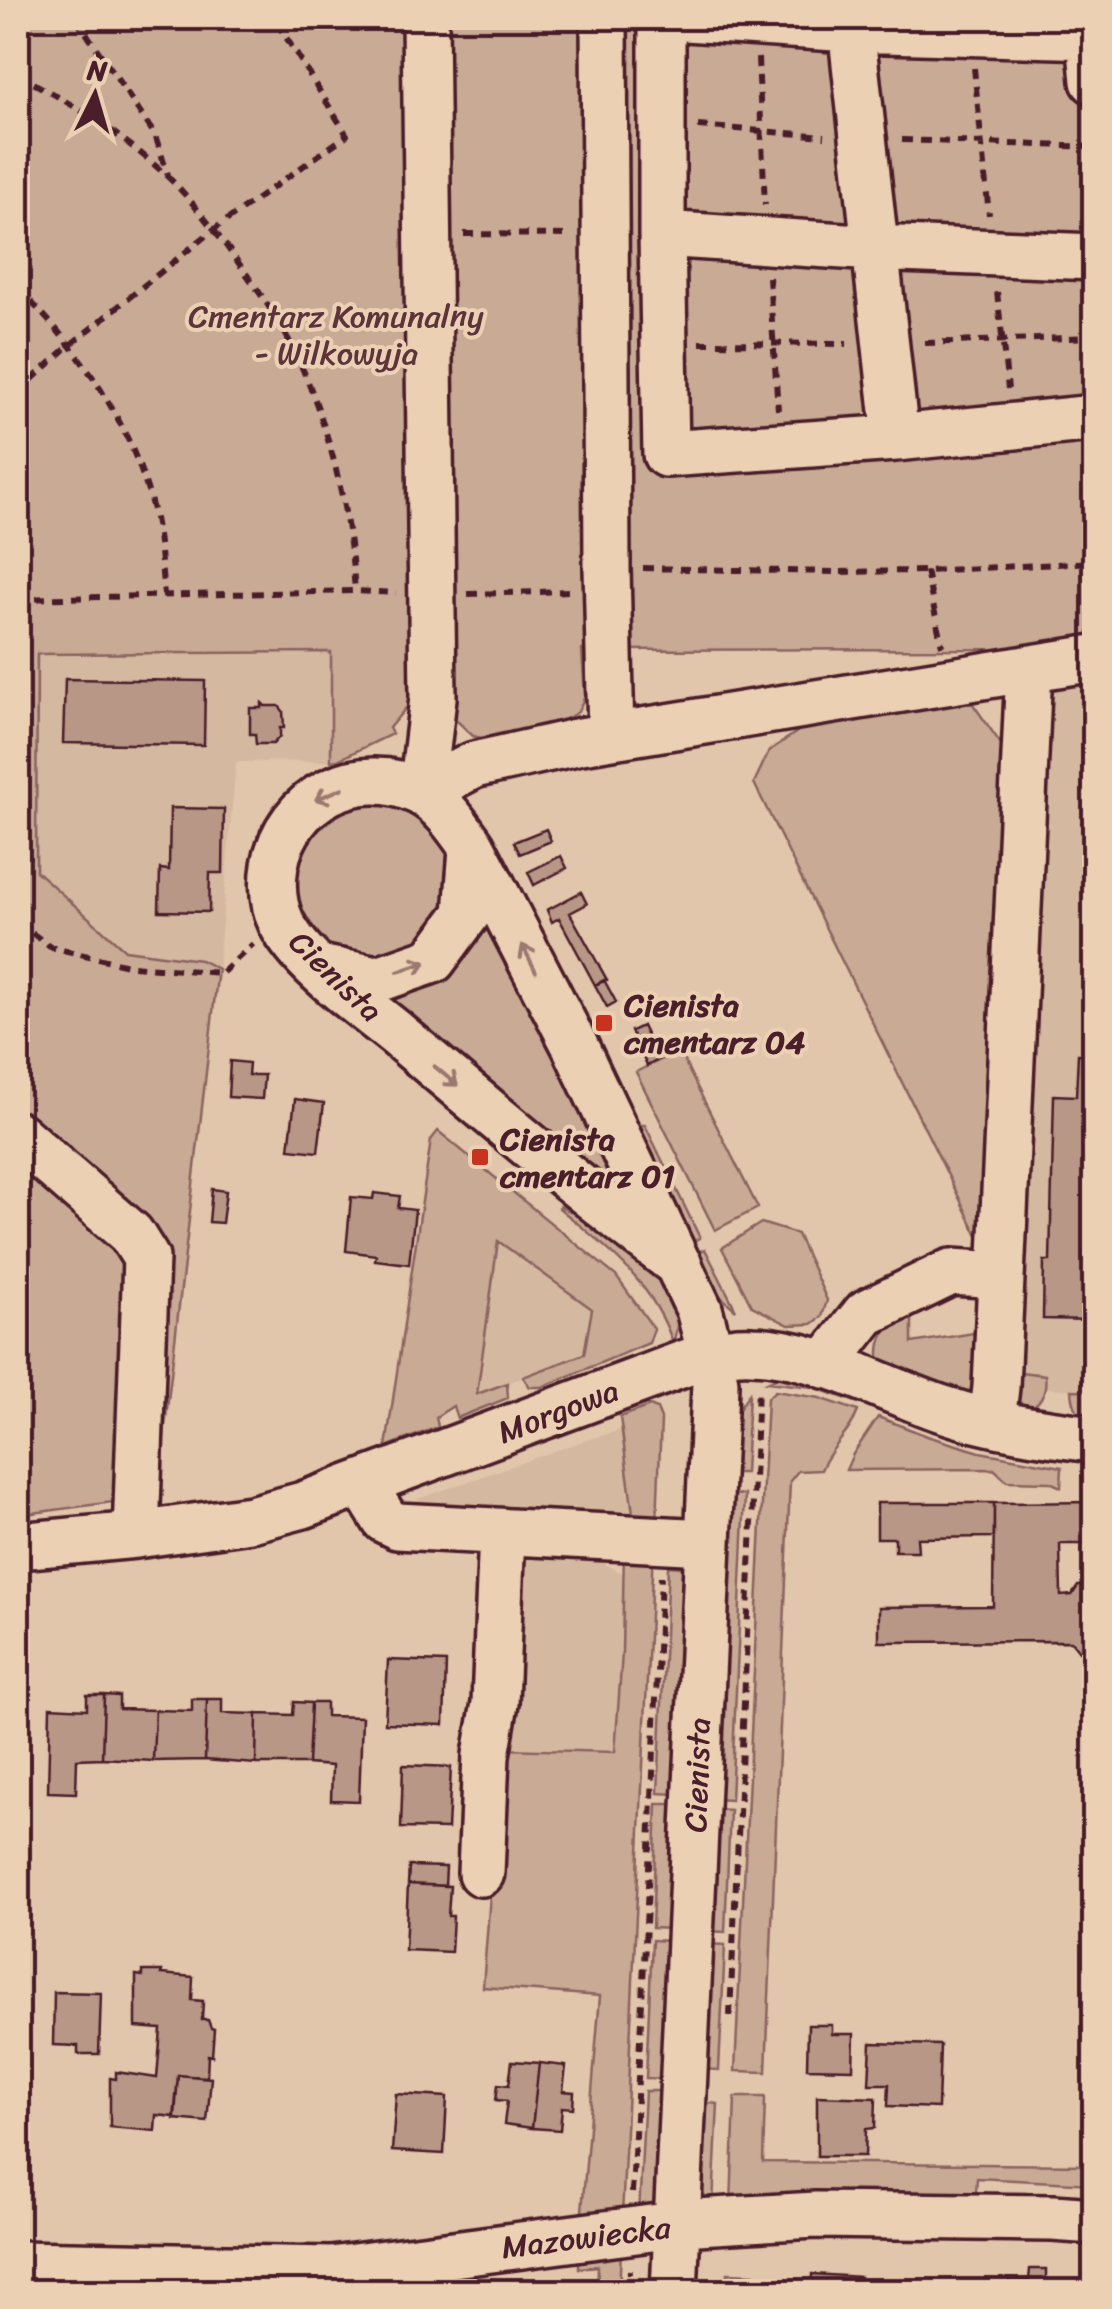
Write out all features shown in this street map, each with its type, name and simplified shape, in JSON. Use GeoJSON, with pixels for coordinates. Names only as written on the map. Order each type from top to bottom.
{"type":"FeatureCollection","features":[{"type":"Feature","properties":{"kind":"street"},"geometry":{"type":"LineString","coordinates":[[422,792],[432,698],[425,18]]}},
{"type":"Feature","properties":{"kind":"street"},"geometry":{"type":"LineString","coordinates":[[604,18],[611,736]]}},
{"type":"Feature","properties":{"kind":"street"},"geometry":{"type":"LineString","coordinates":[[662,18],[666,454],[896,438],[1094,418]]}},
{"type":"Feature","properties":{"kind":"street"},"geometry":{"type":"LineString","coordinates":[[686,18],[1091,30],[1094,81]]}},
{"type":"Feature","properties":{"kind":"street"},"geometry":{"type":"LineString","coordinates":[[850,23],[896,438]]}},
{"type":"Feature","properties":{"kind":"street"},"geometry":{"type":"LineString","coordinates":[[662,234],[1094,257]]}},
{"type":"Feature","properties":{"kind":"street"},"geometry":{"type":"LineString","coordinates":[[422,792],[474,764],[611,736],[1094,658]]}},
{"type":"Feature","properties":{"kind":"street"},"geometry":{"type":"LineString","coordinates":[[992,1422],[1029,668]]}},
{"type":"Feature","properties":{"kind":"street","name":"Cienista"},"geometry":{"type":"LineString","coordinates":[[674,2292],[714,1412],[711,1355],[699,1309],[679,1265],[574,1044],[472,846],[453,819],[422,792],[386,781],[365,781],[313,800],[288,827],[276,860],[274,899],[290,938],[318,968],[679,1265]]}},
{"type":"Feature","properties":{"kind":"street"},"geometry":{"type":"LineString","coordinates":[[318,968],[378,979],[432,960],[468,914],[472,846]]}},
{"type":"Feature","properties":{"kind":"street"},"geometry":{"type":"LineString","coordinates":[[18,1136],[131,1234],[146,1258],[136,1534]]}},
{"type":"Feature","properties":{"kind":"street"},"geometry":{"type":"LineString","coordinates":[[824,1365],[866,1314],[950,1272],[1001,1274]]}},
{"type":"Feature","properties":{"kind":"street","name":"Morgowa"},"geometry":{"type":"LineString","coordinates":[[18,1546],[251,1519],[363,1484],[711,1355],[736,1350],[794,1356],[946,1410],[1021,1429],[1094,1439]]}},
{"type":"Feature","properties":{"kind":"street"},"geometry":{"type":"LineString","coordinates":[[363,1484],[385,1520],[397,1526],[707,1542]]}},
{"type":"Feature","properties":{"kind":"street"},"geometry":{"type":"LineString","coordinates":[[481,1873],[486,1754],[495,1704],[502,1532]]}},
{"type":"Feature","properties":{"kind":"street","name":"Mazowiecka"},"geometry":{"type":"LineString","coordinates":[[18,2264],[332,2270],[697,2222],[816,2215],[1094,2221]]}},
{"type":"Feature","properties":{"kind":"path"},"geometry":{"type":"LineString","coordinates":[[76,18],[155,135],[170,179]]}},
{"type":"Feature","properties":{"kind":"path"},"geometry":{"type":"LineString","coordinates":[[18,392],[214,230],[347,135],[274,18]]}},
{"type":"Feature","properties":{"kind":"path"},"geometry":{"type":"LineString","coordinates":[[18,75],[93,119],[170,179],[254,284],[299,360],[324,428],[352,544],[355,591]]}},
{"type":"Feature","properties":{"kind":"path"},"geometry":{"type":"LineString","coordinates":[[428,234],[606,235]]}},
{"type":"Feature","properties":{"kind":"path"},"geometry":{"type":"LineString","coordinates":[[18,289],[45,314],[120,424],[153,510],[164,594]]}},
{"type":"Feature","properties":{"kind":"path"},"geometry":{"type":"LineString","coordinates":[[18,599],[355,591],[432,595],[607,579],[926,571],[1094,562]]}},
{"type":"Feature","properties":{"kind":"path"},"geometry":{"type":"LineString","coordinates":[[926,571],[944,651],[945,682]]}},
{"type":"Feature","properties":{"kind":"path"},"geometry":{"type":"LineString","coordinates":[[18,922],[50,946],[132,966],[222,973]]}},
{"type":"Feature","properties":{"kind":"path"},"geometry":{"type":"LineString","coordinates":[[730,2022],[758,1387]]}},
{"type":"Feature","properties":{"kind":"path"},"geometry":{"type":"LineString","coordinates":[[629,2292],[662,1540]]}},
{"type":"Feature","properties":{"kind":"shaded area"},"geometry":{"type":"Polygon","coordinates":[[[331,652],[331,761],[236,762],[218,969],[200,960],[125,950],[36,871],[37,653],[331,652]]]}},
{"type":"Feature","properties":{"kind":"shaded area"},"geometry":{"type":"Polygon","coordinates":[[[1094,682],[1094,1391],[1046,1388],[1011,1368],[1043,699],[1059,687],[1094,682]]]}},
{"type":"Feature","properties":{"kind":"shaded area"},"geometry":{"type":"Polygon","coordinates":[[[498,1240],[592,1309],[584,1354],[477,1395],[498,1240]]]}},
{"type":"Feature","properties":{"kind":"shaded area"},"geometry":{"type":"Polygon","coordinates":[[[621,1430],[633,1516],[402,1515],[401,1505],[621,1430]]]}},
{"type":"Feature","properties":{"kind":"shaded area"},"geometry":{"type":"Polygon","coordinates":[[[531,1540],[565,1543],[624,1574],[615,1752],[501,1749],[512,1569],[531,1540]]]}},
{"type":"Feature","properties":{"kind":"green space","name":"Cmentarz Komunalny - Wilkowyja"},"geometry":{"type":"Polygon","coordinates":[[[18,18],[1094,18],[1094,637],[1022,649],[582,650],[585,696],[578,712],[556,725],[500,742],[473,736],[455,719],[445,686],[409,711],[405,709],[389,728],[392,734],[331,761],[331,652],[37,654],[36,871],[125,950],[200,960],[218,969],[157,1496],[18,1515],[18,18]]]}},
{"type":"Feature","properties":{"kind":"green space"},"geometry":{"type":"Polygon","coordinates":[[[937,698],[973,704],[1010,757],[993,1237],[980,1240],[754,783],[769,751],[807,725],[937,698]]]}},
{"type":"Feature","properties":{"kind":"green space"},"geometry":{"type":"Polygon","coordinates":[[[359,800],[408,806],[445,839],[452,854],[453,908],[405,960],[334,956],[297,916],[291,866],[315,822],[359,800]]]}},
{"type":"Feature","properties":{"kind":"green space"},"geometry":{"type":"Polygon","coordinates":[[[481,910],[628,1198],[378,995],[481,910]]]}},
{"type":"Feature","properties":{"kind":"green space"},"geometry":{"type":"Polygon","coordinates":[[[679,1051],[758,1208],[715,1230],[636,1072],[679,1051]]]}},
{"type":"Feature","properties":{"kind":"green space"},"geometry":{"type":"Polygon","coordinates":[[[641,1125],[645,1125],[700,1238],[689,1244],[649,1155],[641,1125]]]}},
{"type":"Feature","properties":{"kind":"green space"},"geometry":{"type":"Polygon","coordinates":[[[438,1131],[616,1276],[654,1329],[649,1343],[542,1387],[530,1387],[523,1377],[584,1354],[592,1309],[498,1241],[477,1394],[507,1383],[508,1398],[457,1418],[453,1406],[436,1417],[438,1427],[386,1447],[431,1140],[438,1131]]]}},
{"type":"Feature","properties":{"kind":"green space"},"geometry":{"type":"Polygon","coordinates":[[[560,1206],[622,1246],[666,1286],[677,1314],[673,1343],[641,1284],[560,1206]]]}},
{"type":"Feature","properties":{"kind":"green space"},"geometry":{"type":"Polygon","coordinates":[[[761,1223],[797,1234],[827,1300],[822,1317],[812,1324],[789,1325],[752,1306],[722,1248],[761,1223]]]}},
{"type":"Feature","properties":{"kind":"green space"},"geometry":{"type":"Polygon","coordinates":[[[705,1249],[736,1310],[714,1291],[694,1254],[705,1249]]]}},
{"type":"Feature","properties":{"kind":"green space"},"geometry":{"type":"Polygon","coordinates":[[[982,1291],[981,1401],[880,1363],[881,1339],[894,1318],[912,1320],[912,1343],[974,1333],[977,1296],[982,1291]]]}},
{"type":"Feature","properties":{"kind":"green space"},"geometry":{"type":"Polygon","coordinates":[[[1021,1318],[1020,1372],[1045,1375],[1045,1382],[1038,1402],[1020,1411],[1012,1410],[1021,1318]]]}},
{"type":"Feature","properties":{"kind":"green space"},"geometry":{"type":"Polygon","coordinates":[[[794,1375],[857,1397],[856,1402],[813,1387],[767,1382],[794,1375]]]}},
{"type":"Feature","properties":{"kind":"green space"},"geometry":{"type":"Polygon","coordinates":[[[1072,1390],[1094,1391],[1094,1423],[1077,1411],[1072,1390]]]}},
{"type":"Feature","properties":{"kind":"green space"},"geometry":{"type":"Polygon","coordinates":[[[775,1391],[820,1398],[858,1411],[821,1470],[798,1471],[790,1481],[766,2072],[735,2071],[767,1398],[775,1391]]]}},
{"type":"Feature","properties":{"kind":"green space"},"geometry":{"type":"Polygon","coordinates":[[[749,1394],[745,1473],[730,1473],[734,1422],[749,1394]]]}},
{"type":"Feature","properties":{"kind":"green space"},"geometry":{"type":"Polygon","coordinates":[[[650,1406],[657,1409],[661,1419],[657,1524],[635,1528],[620,1417],[650,1406]]]}},
{"type":"Feature","properties":{"kind":"green space"},"geometry":{"type":"Polygon","coordinates":[[[878,1417],[980,1452],[1062,1467],[1061,1487],[1050,1482],[1007,1481],[994,1469],[846,1470],[878,1417]]]}},
{"type":"Feature","properties":{"kind":"green space"},"geometry":{"type":"Polygon","coordinates":[[[729,1494],[745,1495],[731,1800],[715,1799],[729,1494]]]}},
{"type":"Feature","properties":{"kind":"green space"},"geometry":{"type":"Polygon","coordinates":[[[624,1549],[653,1551],[622,2217],[581,2223],[600,1996],[483,1987],[501,1749],[615,1752],[624,1549]]]}},
{"type":"Feature","properties":{"kind":"green space"},"geometry":{"type":"Polygon","coordinates":[[[668,1566],[684,1567],[686,1571],[676,1794],[658,1793],[668,1566]]]}},
{"type":"Feature","properties":{"kind":"green space"},"geometry":{"type":"Polygon","coordinates":[[[657,1804],[676,1804],[671,1929],[652,1928],[657,1804]]]}},
{"type":"Feature","properties":{"kind":"green space"},"geometry":{"type":"Polygon","coordinates":[[[714,1809],[730,1810],[725,1932],[709,1931],[714,1809]]]}},
{"type":"Feature","properties":{"kind":"green space"},"geometry":{"type":"Polygon","coordinates":[[[652,1940],[670,1941],[664,2079],[646,2078],[652,1940]]]}},
{"type":"Feature","properties":{"kind":"green space"},"geometry":{"type":"Polygon","coordinates":[[[708,1944],[725,1945],[719,2070],[702,2069],[708,1944]]]}},
{"type":"Feature","properties":{"kind":"green space"},"geometry":{"type":"Polygon","coordinates":[[[645,2091],[664,2091],[657,2203],[652,2210],[639,2214],[645,2091]]]}},
{"type":"Feature","properties":{"kind":"green space"},"geometry":{"type":"Polygon","coordinates":[[[735,2097],[765,2097],[763,2162],[1094,2165],[1094,2184],[977,2178],[975,2206],[731,2206],[735,2097]]]}},
{"type":"Feature","properties":{"kind":"green space"},"geometry":{"type":"Polygon","coordinates":[[[701,2102],[718,2104],[713,2204],[700,2190],[701,2102]]]}},
{"type":"Feature","properties":{"kind":"green space"},"geometry":{"type":"Polygon","coordinates":[[[621,2251],[619,2291],[597,2291],[598,2266],[579,2268],[579,2255],[621,2251]]]}},
{"type":"Feature","properties":{"kind":"green space"},"geometry":{"type":"Polygon","coordinates":[[[728,2273],[753,2274],[752,2291],[726,2291],[728,2273]]]}},
{"type":"Feature","properties":{"kind":"building"},"geometry":{"type":"Polygon","coordinates":[[[65,679],[205,681],[204,745],[63,743],[65,679]]]}},
{"type":"Feature","properties":{"kind":"building"},"geometry":{"type":"Polygon","coordinates":[[[262,703],[279,706],[283,711],[284,728],[280,728],[280,736],[273,744],[256,744],[255,734],[250,734],[250,708],[262,708],[262,703]]]}},
{"type":"Feature","properties":{"kind":"building"},"geometry":{"type":"Polygon","coordinates":[[[170,808],[224,809],[223,873],[210,873],[209,912],[159,911],[160,869],[169,870],[170,808]]]}},
{"type":"Feature","properties":{"kind":"building"},"geometry":{"type":"Polygon","coordinates":[[[546,829],[551,841],[520,854],[514,842],[546,829]]]}},
{"type":"Feature","properties":{"kind":"building"},"geometry":{"type":"Polygon","coordinates":[[[561,856],[567,868],[534,885],[528,872],[561,856]]]}},
{"type":"Feature","properties":{"kind":"building"},"geometry":{"type":"Polygon","coordinates":[[[581,892],[587,904],[570,913],[607,980],[595,985],[559,918],[552,922],[547,910],[581,892]]]}},
{"type":"Feature","properties":{"kind":"building"},"geometry":{"type":"Polygon","coordinates":[[[604,980],[616,1002],[607,1007],[595,985],[604,980]]]}},
{"type":"Feature","properties":{"kind":"building"},"geometry":{"type":"Polygon","coordinates":[[[642,1026],[658,1060],[647,1066],[631,1031],[642,1026]]]}},
{"type":"Feature","properties":{"kind":"building"},"geometry":{"type":"Polygon","coordinates":[[[1078,1054],[1094,1055],[1094,1320],[1043,1319],[1044,1261],[1050,1261],[1054,1095],[1076,1096],[1078,1054]]]}},
{"type":"Feature","properties":{"kind":"building"},"geometry":{"type":"Polygon","coordinates":[[[230,1061],[249,1063],[248,1075],[264,1075],[262,1099],[228,1097],[230,1061]]]}},
{"type":"Feature","properties":{"kind":"building"},"geometry":{"type":"Polygon","coordinates":[[[295,1099],[324,1103],[318,1152],[289,1149],[295,1099]]]}},
{"type":"Feature","properties":{"kind":"building"},"geometry":{"type":"Polygon","coordinates":[[[212,1189],[226,1191],[222,1223],[209,1222],[212,1189]]]}},
{"type":"Feature","properties":{"kind":"building"},"geometry":{"type":"Polygon","coordinates":[[[374,1193],[400,1196],[398,1208],[415,1210],[409,1264],[346,1251],[351,1197],[373,1199],[374,1193]]]}},
{"type":"Feature","properties":{"kind":"building"},"geometry":{"type":"Polygon","coordinates":[[[1094,1502],[1094,1544],[1060,1544],[1061,1596],[1072,1595],[1078,1586],[1094,1586],[1094,1651],[1079,1651],[1071,1641],[879,1642],[879,1607],[993,1606],[994,1503],[1094,1502]]]}},
{"type":"Feature","properties":{"kind":"building"},"geometry":{"type":"Polygon","coordinates":[[[877,1503],[994,1503],[994,1537],[917,1538],[918,1551],[895,1551],[895,1538],[877,1538],[877,1503]]]}},
{"type":"Feature","properties":{"kind":"building"},"geometry":{"type":"Polygon","coordinates":[[[18,1649],[26,1650],[23,1733],[18,1733],[18,1649]]]}},
{"type":"Feature","properties":{"kind":"building"},"geometry":{"type":"Polygon","coordinates":[[[388,1660],[446,1662],[444,1725],[385,1723],[388,1660]]]}},
{"type":"Feature","properties":{"kind":"building"},"geometry":{"type":"Polygon","coordinates":[[[87,1695],[104,1695],[102,1758],[77,1759],[76,1793],[48,1792],[50,1707],[87,1709],[87,1695]]]}},
{"type":"Feature","properties":{"kind":"building"},"geometry":{"type":"Polygon","coordinates":[[[104,1695],[119,1696],[119,1709],[155,1710],[153,1761],[102,1758],[104,1695]]]}},
{"type":"Feature","properties":{"kind":"building"},"geometry":{"type":"Polygon","coordinates":[[[192,1699],[207,1699],[205,1760],[153,1761],[155,1710],[192,1711],[192,1699]]]}},
{"type":"Feature","properties":{"kind":"building"},"geometry":{"type":"Polygon","coordinates":[[[207,1699],[222,1699],[222,1713],[257,1714],[256,1764],[205,1760],[207,1699]]]}},
{"type":"Feature","properties":{"kind":"building"},"geometry":{"type":"Polygon","coordinates":[[[294,1702],[311,1703],[308,1764],[256,1764],[257,1714],[293,1715],[294,1702]]]}},
{"type":"Feature","properties":{"kind":"building"},"geometry":{"type":"Polygon","coordinates":[[[311,1703],[326,1703],[326,1716],[362,1717],[359,1801],[331,1800],[332,1766],[308,1764],[311,1703]]]}},
{"type":"Feature","properties":{"kind":"building"},"geometry":{"type":"Polygon","coordinates":[[[403,1765],[451,1767],[448,1829],[401,1828],[403,1765]]]}},
{"type":"Feature","properties":{"kind":"building"},"geometry":{"type":"Polygon","coordinates":[[[409,1866],[446,1867],[445,1886],[408,1884],[409,1866]]]}},
{"type":"Feature","properties":{"kind":"building"},"geometry":{"type":"Polygon","coordinates":[[[408,1884],[450,1886],[451,1952],[405,1950],[408,1884]]]}},
{"type":"Feature","properties":{"kind":"building"},"geometry":{"type":"Polygon","coordinates":[[[143,1971],[193,1977],[192,2000],[203,2001],[202,2020],[208,2020],[214,2029],[207,2077],[178,2075],[175,2117],[156,2115],[155,2131],[110,2127],[110,2078],[116,2079],[116,2072],[157,2078],[161,2029],[136,2027],[136,1975],[143,1976],[143,1971]]]}},
{"type":"Feature","properties":{"kind":"building"},"geometry":{"type":"Polygon","coordinates":[[[54,1992],[101,1993],[99,2054],[78,2054],[78,2046],[53,2045],[54,1992]]]}},
{"type":"Feature","properties":{"kind":"building"},"geometry":{"type":"Polygon","coordinates":[[[808,2025],[832,2025],[832,2034],[854,2034],[853,2069],[807,2068],[808,2025]]]}},
{"type":"Feature","properties":{"kind":"building"},"geometry":{"type":"Polygon","coordinates":[[[871,2043],[940,2045],[938,2108],[888,2106],[889,2084],[869,2084],[871,2043]]]}},
{"type":"Feature","properties":{"kind":"building"},"geometry":{"type":"Polygon","coordinates":[[[512,2061],[539,2063],[532,2128],[504,2124],[507,2101],[496,2100],[498,2084],[509,2085],[512,2061]]]}},
{"type":"Feature","properties":{"kind":"building"},"geometry":{"type":"Polygon","coordinates":[[[539,2063],[566,2066],[563,2091],[574,2092],[573,2108],[562,2107],[560,2130],[532,2128],[539,2063]]]}},
{"type":"Feature","properties":{"kind":"building"},"geometry":{"type":"Polygon","coordinates":[[[178,2075],[211,2078],[207,2122],[174,2119],[178,2075]]]}},
{"type":"Feature","properties":{"kind":"building"},"geometry":{"type":"Polygon","coordinates":[[[396,2094],[447,2097],[444,2154],[392,2151],[396,2094]]]}},
{"type":"Feature","properties":{"kind":"building"},"geometry":{"type":"Polygon","coordinates":[[[817,2096],[876,2098],[875,2128],[866,2129],[865,2156],[817,2156],[817,2096]]]}},
{"type":"Feature","properties":{"kind":"building"},"geometry":{"type":"Polygon","coordinates":[[[1030,2269],[1046,2269],[1046,2280],[1068,2281],[1067,2292],[1009,2292],[1009,2279],[1029,2280],[1030,2269]]]}},
{"type":"Feature","properties":{"kind":"building"},"geometry":{"type":"Polygon","coordinates":[[[812,2274],[860,2277],[860,2292],[811,2292],[812,2274]]]}},
{"type":"Feature","properties":{"kind":"place","name":"Cienista cmentarz 04"},"geometry":{"type":"Point","coordinates":[604,1023]}},
{"type":"Feature","properties":{"kind":"place","name":"Cienista cmentarz 01"},"geometry":{"type":"Point","coordinates":[480,1157]}}]}
